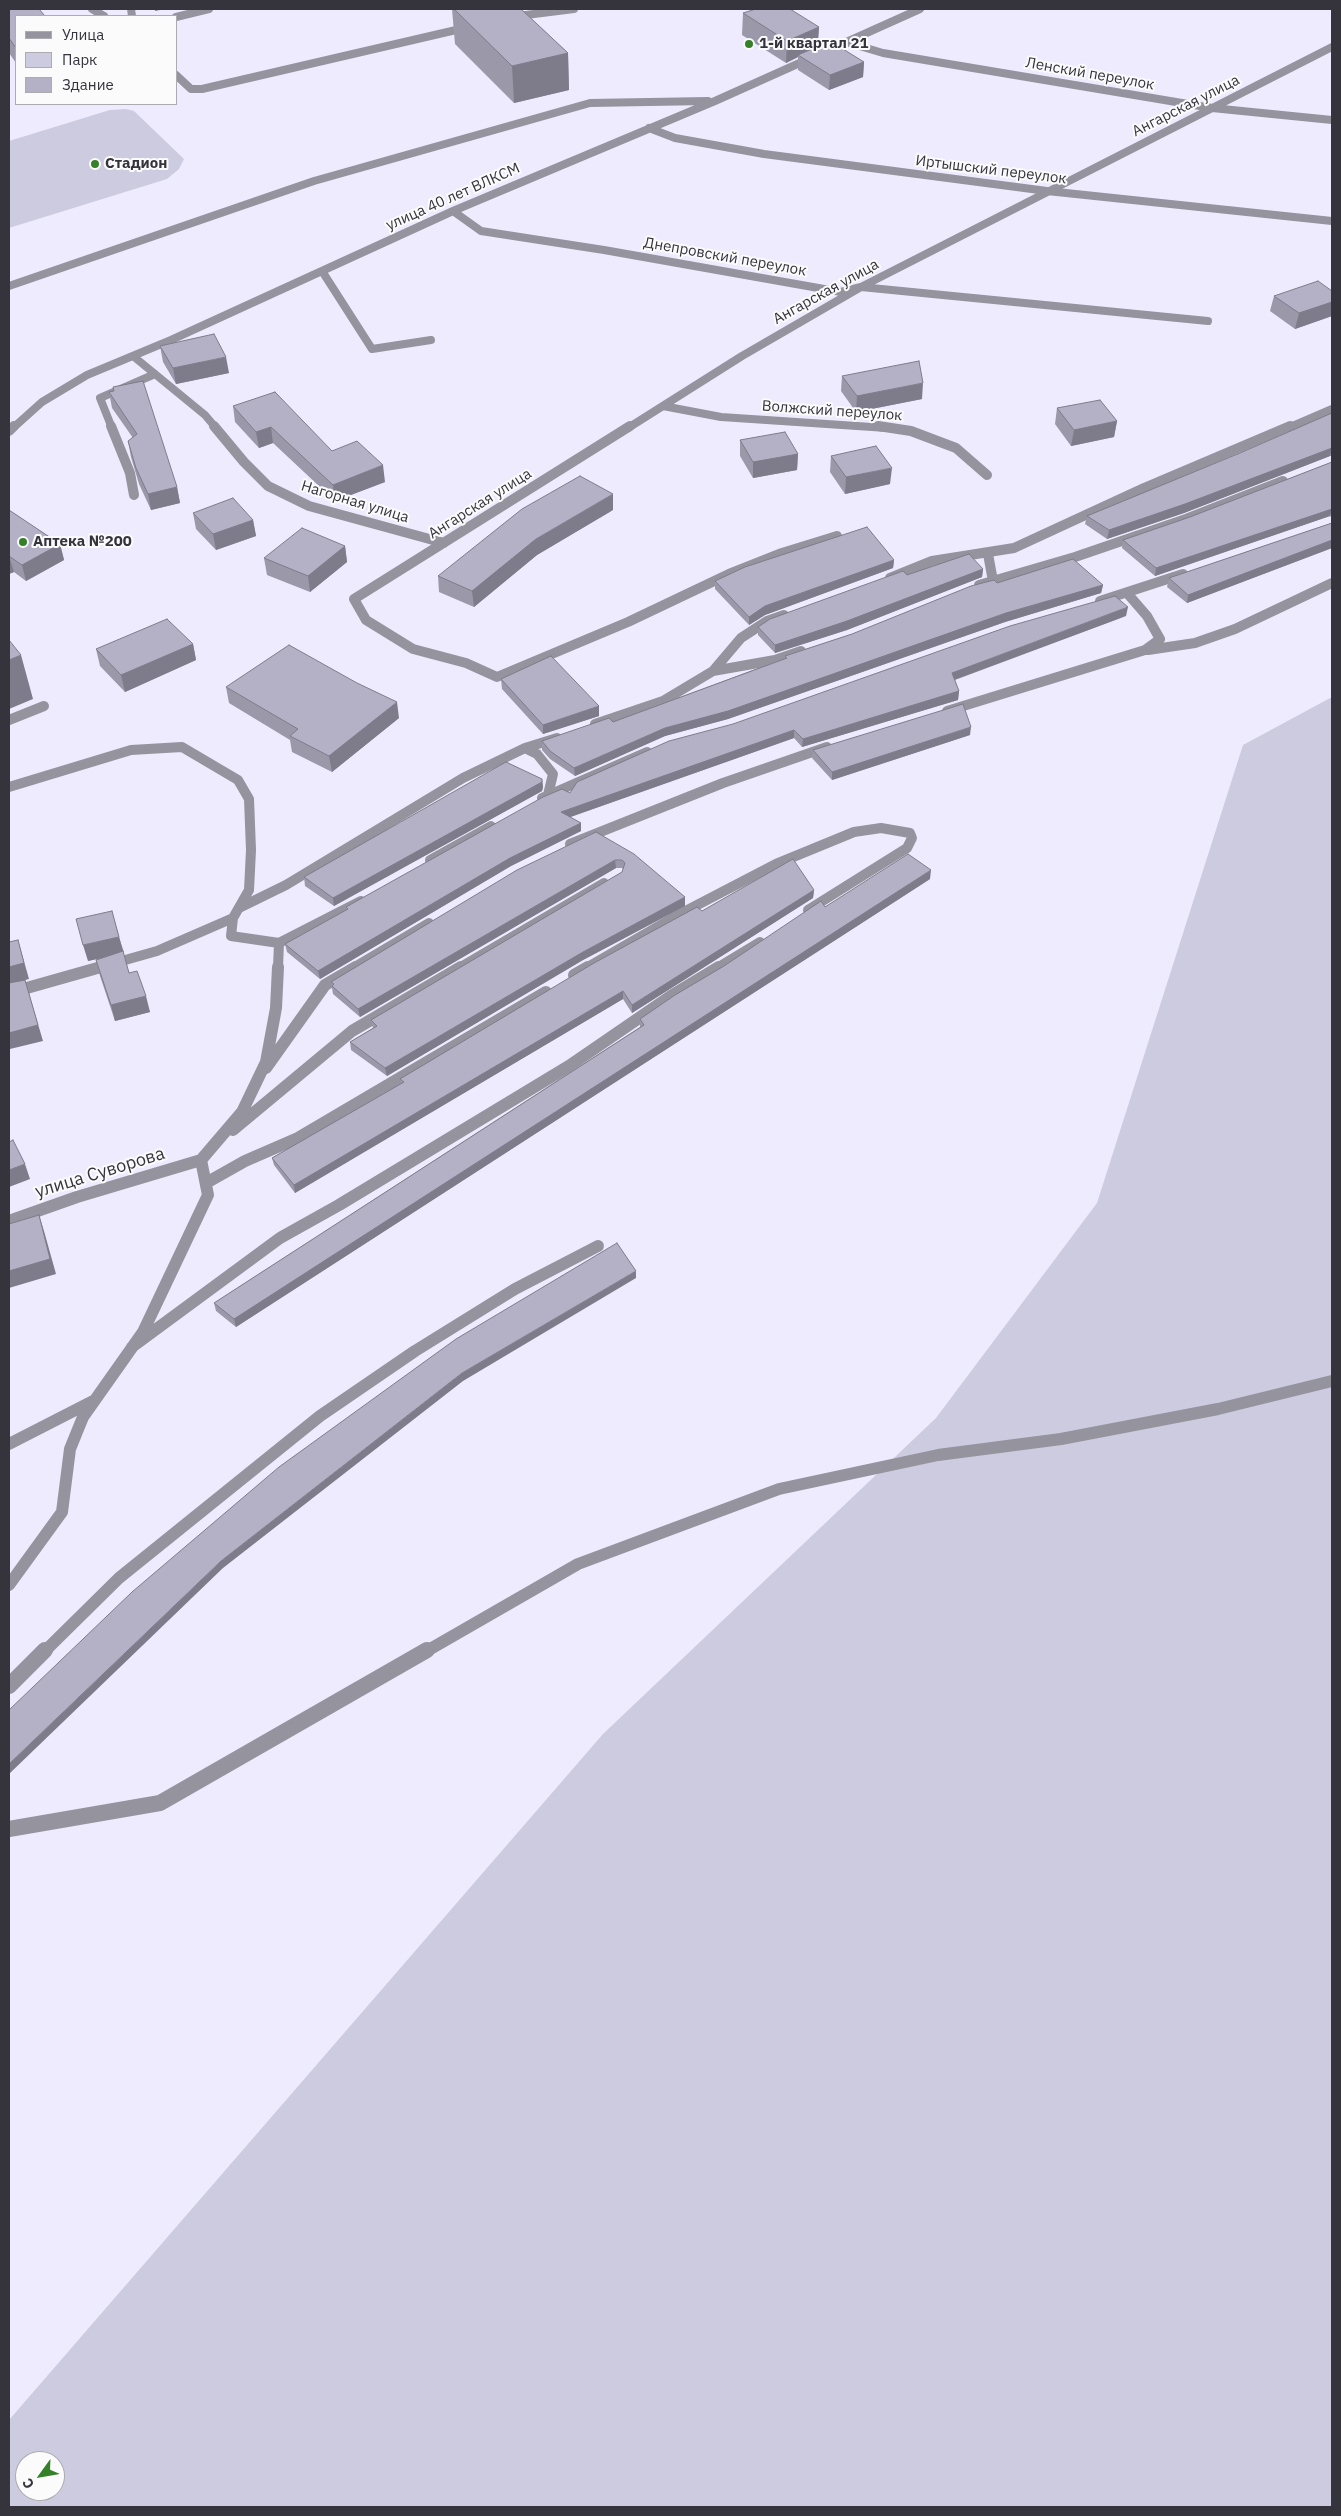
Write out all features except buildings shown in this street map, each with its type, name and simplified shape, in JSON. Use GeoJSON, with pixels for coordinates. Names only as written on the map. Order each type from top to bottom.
{"type":"FeatureCollection","features":[{"type":"Feature","properties":{"kind":"street"},"geometry":{"type":"LineString","coordinates":[[178,17],[209,9]]}},
{"type":"Feature","properties":{"kind":"street"},"geometry":{"type":"LineString","coordinates":[[499,20],[528,13],[574,9]]}},
{"type":"Feature","properties":{"kind":"street","name":"улица 40 лет ВЛКСМ"},"geometry":{"type":"LineString","coordinates":[[9,431],[42,402],[87,375],[453,211],[715,101],[920,9]]}},
{"type":"Feature","properties":{"kind":"street"},"geometry":{"type":"LineString","coordinates":[[178,77],[191,89],[202,89],[480,24]]}},
{"type":"Feature","properties":{"kind":"street","name":"Ленский переулок"},"geometry":{"type":"LineString","coordinates":[[846,42],[883,53],[1212,108],[1332,120]]}},
{"type":"Feature","properties":{"kind":"street","name":"Ангарская улица"},"geometry":{"type":"LineString","coordinates":[[837,536],[782,553],[729,574],[628,622],[497,676],[466,663],[406,645],[366,620],[354,599],[742,356],[861,287],[1332,47]]}},
{"type":"Feature","properties":{"kind":"street"},"geometry":{"type":"LineString","coordinates":[[9,286],[314,181],[590,103],[715,101]]}},
{"type":"Feature","properties":{"kind":"street","name":"Иртышский переулок"},"geometry":{"type":"LineString","coordinates":[[649,128],[675,138],[764,154],[1047,191],[1213,210],[1332,221]]}},
{"type":"Feature","properties":{"kind":"street","name":"Днепровский переулок"},"geometry":{"type":"LineString","coordinates":[[453,211],[481,232],[604,250],[841,292],[861,287],[1208,320]]}},
{"type":"Feature","properties":{"kind":"street"},"geometry":{"type":"LineString","coordinates":[[322,271],[372,349],[431,340]]}},
{"type":"Feature","properties":{"kind":"street","name":"Нагорная улица"},"geometry":{"type":"LineString","coordinates":[[132,356],[205,415],[244,462],[268,486],[309,506],[444,543]]}},
{"type":"Feature","properties":{"kind":"street"},"geometry":{"type":"LineString","coordinates":[[134,495],[130,472],[100,398],[155,374]]}},
{"type":"Feature","properties":{"kind":"street","name":"Волжский переулок"},"geometry":{"type":"LineString","coordinates":[[663,406],[721,417],[792,423],[875,426],[911,431],[956,448],[987,475]]}},
{"type":"Feature","properties":{"kind":"street"},"geometry":{"type":"LineString","coordinates":[[879,582],[932,561],[956,556],[988,554],[1014,548],[1144,488],[1332,409]]}},
{"type":"Feature","properties":{"kind":"street"},"geometry":{"type":"LineString","coordinates":[[968,588],[1075,557],[1186,519],[1296,476]]}},
{"type":"Feature","properties":{"kind":"street"},"geometry":{"type":"LineString","coordinates":[[988,554],[994,581]]}},
{"type":"Feature","properties":{"kind":"street"},"geometry":{"type":"LineString","coordinates":[[1090,604],[1189,572]]}},
{"type":"Feature","properties":{"kind":"street"},"geometry":{"type":"LineString","coordinates":[[936,714],[1145,650],[1195,643],[1235,629],[1332,583]]}},
{"type":"Feature","properties":{"kind":"street"},"geometry":{"type":"LineString","coordinates":[[1127,592],[1147,616],[1160,639],[1145,650]]}},
{"type":"Feature","properties":{"kind":"street"},"geometry":{"type":"LineString","coordinates":[[584,728],[663,701],[712,671],[741,638],[767,621],[792,612]]}},
{"type":"Feature","properties":{"kind":"street"},"geometry":{"type":"LineString","coordinates":[[712,671],[775,660],[812,648]]}},
{"type":"Feature","properties":{"kind":"street"},"geometry":{"type":"LineString","coordinates":[[9,720],[44,706]]}},
{"type":"Feature","properties":{"kind":"street"},"geometry":{"type":"LineString","coordinates":[[9,993],[156,951],[236,913],[294,881],[462,778],[525,748],[566,735]]}},
{"type":"Feature","properties":{"kind":"street"},"geometry":{"type":"LineString","coordinates":[[556,851],[589,834],[834,744]]}},
{"type":"Feature","properties":{"kind":"street"},"geometry":{"type":"LineString","coordinates":[[9,787],[131,750],[182,747],[238,780],[249,799],[251,850],[249,890],[236,913],[231,936],[279,943],[368,896]]}},
{"type":"Feature","properties":{"kind":"street"},"geometry":{"type":"LineString","coordinates":[[532,803],[658,747]]}},
{"type":"Feature","properties":{"kind":"street"},"geometry":{"type":"LineString","coordinates":[[525,748],[537,754],[553,774],[548,795]]}},
{"type":"Feature","properties":{"kind":"street"},"geometry":{"type":"LineString","coordinates":[[419,867],[500,821]]}},
{"type":"Feature","properties":{"kind":"street"},"geometry":{"type":"LineString","coordinates":[[206,1183],[245,1161],[298,1138],[653,928],[776,864],[854,832],[882,828],[902,830],[910,834],[912,838],[908,848],[800,916]]}},
{"type":"Feature","properties":{"kind":"street"},"geometry":{"type":"LineString","coordinates":[[212,1148],[263,1108],[352,1031],[611,879]]}},
{"type":"Feature","properties":{"kind":"street"},"geometry":{"type":"LineString","coordinates":[[255,1085],[325,985],[436,919]]}},
{"type":"Feature","properties":{"kind":"street"},"geometry":{"type":"LineString","coordinates":[[132,1347],[280,1238],[339,1205],[569,1066],[671,996],[768,937]]}},
{"type":"Feature","properties":{"kind":"street"},"geometry":{"type":"LineString","coordinates":[[9,1585],[62,1512],[70,1449],[83,1417],[143,1332],[208,1194],[201,1160],[242,1112],[266,1062],[276,1008],[279,943]]}},
{"type":"Feature","properties":{"kind":"street","name":"улица Суворова"},"geometry":{"type":"LineString","coordinates":[[9,1221],[77,1197],[201,1160]]}},
{"type":"Feature","properties":{"kind":"street"},"geometry":{"type":"LineString","coordinates":[[9,1686],[119,1578],[320,1416],[415,1351],[516,1289],[598,1246]]}},
{"type":"Feature","properties":{"kind":"street"},"geometry":{"type":"LineString","coordinates":[[9,1828],[160,1803],[578,1564],[779,1489],[938,1455],[1062,1439],[1218,1409],[1332,1381]]}},
{"type":"Feature","properties":{"kind":"street"},"geometry":{"type":"LineString","coordinates":[[9,1444],[93,1401]]}},
{"type":"Feature","properties":{"kind":"green space","name":"Стадион"},"geometry":{"type":"Polygon","coordinates":[[[126,109],[134,111],[184,159],[179,169],[167,179],[9,228],[9,141],[110,110],[126,109]]]}},
{"type":"Feature","properties":{"kind":"green space"},"geometry":{"type":"Polygon","coordinates":[[[1332,697],[1332,2507],[9,2507],[9,2420],[603,1734],[936,1418],[1097,1203],[1243,745],[1332,697]]]}},
{"type":"Feature","properties":{"kind":"place","name":"1-й квартал 21"},"geometry":{"type":"Point","coordinates":[749,44]}},
{"type":"Feature","properties":{"kind":"place","name":"Стадион"},"geometry":{"type":"Point","coordinates":[95,164]}},
{"type":"Feature","properties":{"kind":"place","name":"Аптека №200"},"geometry":{"type":"Point","coordinates":[23,542]}}]}
